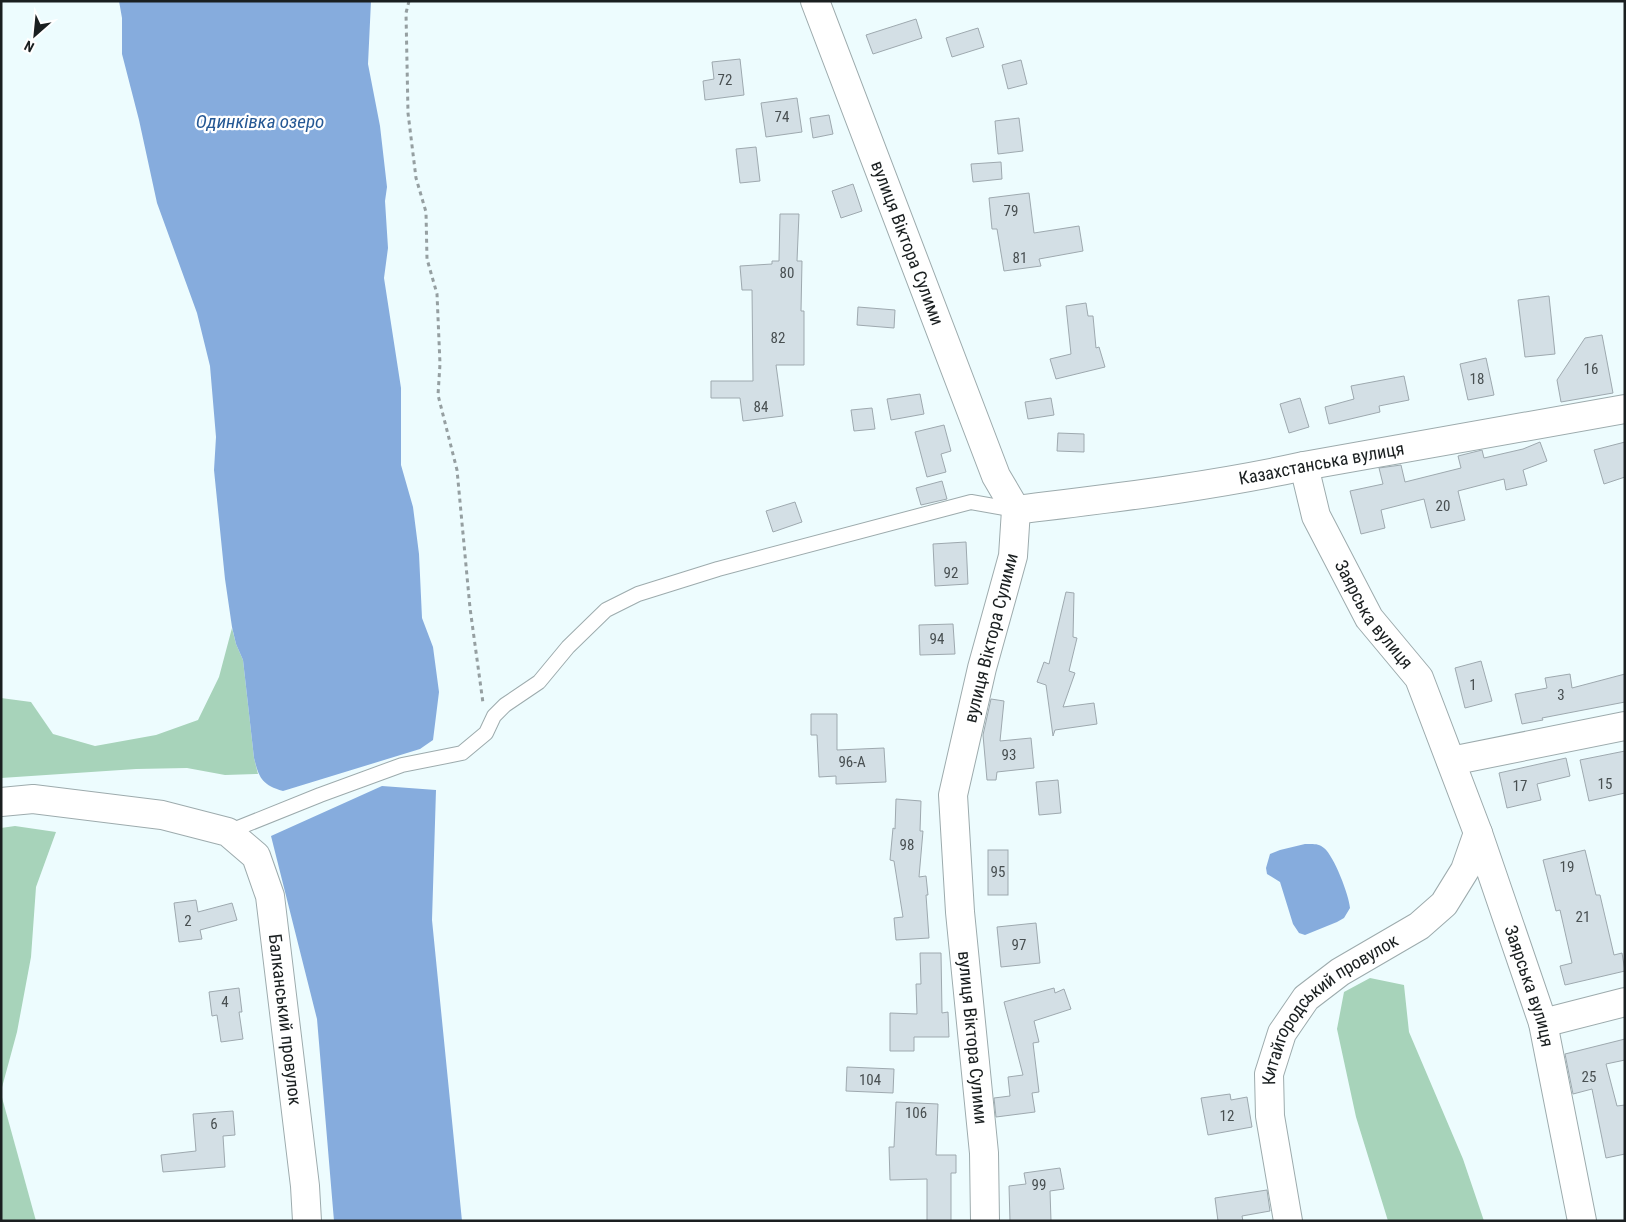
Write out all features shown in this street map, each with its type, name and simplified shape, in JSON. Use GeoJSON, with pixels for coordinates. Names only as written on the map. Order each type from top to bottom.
{"type":"FeatureCollection","features":[{"type":"Feature","properties":{"kind":"street","name":"вулиця Віктора Сулими"},"geometry":{"type":"LineString","coordinates":[[815,1],[996,476],[1016,510],[1013,556],[982,668],[953,795],[960,912],[984,1153],[985,1221]]}},
{"type":"Feature","properties":{"kind":"street","name":"Казахстанська вулиця"},"geometry":{"type":"LineString","coordinates":[[1016,510],[1257,476],[1625,409]]}},
{"type":"Feature","properties":{"kind":"street","name":"Заярська вулиця"},"geometry":{"type":"LineString","coordinates":[[1304,466],[1316,516],[1369,618],[1419,678],[1478,834],[1543,1023],[1582,1221]]}},
{"type":"Feature","properties":{"kind":"street"},"geometry":{"type":"LineString","coordinates":[[1450,761],[1625,726]]}},
{"type":"Feature","properties":{"kind":"street"},"geometry":{"type":"LineString","coordinates":[[1,802],[33,799],[162,815],[228,832]]}},
{"type":"Feature","properties":{"kind":"street","name":"Балканський провулок"},"geometry":{"type":"LineString","coordinates":[[228,832],[256,856],[270,896],[305,1186],[307,1221]]}},
{"type":"Feature","properties":{"kind":"street","name":"Китайгородський провулок"},"geometry":{"type":"LineString","coordinates":[[1288,1221],[1270,1116],[1270,1074],[1282,1033],[1306,998],[1340,972],[1419,926],[1444,904],[1465,870],[1478,834]]}},
{"type":"Feature","properties":{"kind":"street"},"geometry":{"type":"LineString","coordinates":[[1543,1023],[1625,1002]]}},
{"type":"Feature","properties":{"kind":"lane"},"geometry":{"type":"LineString","coordinates":[[228,832],[402,765],[462,753],[486,732],[494,716],[505,705],[539,682],[568,647],[606,610],[638,594],[728,566],[971,502],[1016,510]]}},
{"type":"Feature","properties":{"kind":"path"},"geometry":{"type":"LineString","coordinates":[[409,1],[406,13],[408,113],[416,178],[426,212],[427,259],[437,294],[440,364],[438,395],[457,470],[470,608],[486,732]]}},
{"type":"Feature","properties":{"kind":"green space"},"geometry":{"type":"Polygon","coordinates":[[[232,628],[243,660],[254,758],[258,774],[225,775],[187,768],[136,769],[1,778],[1,698],[31,702],[53,734],[95,746],[156,735],[198,720],[219,677],[232,628]]]}},
{"type":"Feature","properties":{"kind":"green space"},"geometry":{"type":"Polygon","coordinates":[[[15,826],[56,832],[36,887],[31,957],[17,1032],[1,1091],[1,828],[15,826]]]}},
{"type":"Feature","properties":{"kind":"green space"},"geometry":{"type":"Polygon","coordinates":[[[1370,978],[1404,985],[1409,1032],[1463,1159],[1484,1221],[1388,1221],[1356,1117],[1337,1029],[1344,992],[1370,978]]]}},
{"type":"Feature","properties":{"kind":"green space"},"geometry":{"type":"Polygon","coordinates":[[[1,1094],[36,1221],[1,1221],[1,1094]]]}},
{"type":"Feature","properties":{"kind":"water","name":"Одинківка озеро"},"geometry":{"type":"Polygon","coordinates":[[[119,1],[371,1],[368,64],[380,126],[387,187],[385,201],[388,248],[384,278],[401,388],[401,465],[413,507],[419,554],[422,618],[433,647],[439,692],[433,740],[420,749],[283,791],[270,786],[262,780],[254,758],[243,660],[236,644],[232,627],[225,579],[214,470],[216,437],[210,366],[197,313],[157,203],[122,54],[122,18],[119,1]]]}},
{"type":"Feature","properties":{"kind":"water"},"geometry":{"type":"Polygon","coordinates":[[[382,786],[436,790],[432,920],[462,1221],[334,1221],[317,1019],[271,836],[382,786]]]}},
{"type":"Feature","properties":{"kind":"water"},"geometry":{"type":"Polygon","coordinates":[[[1305,844],[1320,845],[1328,852],[1340,876],[1350,908],[1344,918],[1305,935],[1299,933],[1293,924],[1280,882],[1267,874],[1266,868],[1270,854],[1305,844]]]}},
{"type":"Feature","properties":{"kind":"building"},"geometry":{"type":"Polygon","coordinates":[[[916,19],[922,38],[873,54],[866,35],[916,19]]]}},
{"type":"Feature","properties":{"kind":"building"},"geometry":{"type":"Polygon","coordinates":[[[978,28],[984,47],[952,57],[946,38],[978,28]]]}},
{"type":"Feature","properties":{"kind":"building"},"geometry":{"type":"Polygon","coordinates":[[[740,59],[744,95],[705,100],[703,81],[714,79],[712,62],[740,59]]]}},
{"type":"Feature","properties":{"kind":"building"},"geometry":{"type":"Polygon","coordinates":[[[1021,60],[1027,84],[1008,89],[1002,65],[1021,60]]]}},
{"type":"Feature","properties":{"kind":"building"},"geometry":{"type":"Polygon","coordinates":[[[797,98],[802,132],[766,137],[761,103],[797,98]]]}},
{"type":"Feature","properties":{"kind":"building"},"geometry":{"type":"Polygon","coordinates":[[[829,115],[833,134],[813,138],[810,118],[829,115]]]}},
{"type":"Feature","properties":{"kind":"building"},"geometry":{"type":"Polygon","coordinates":[[[1019,118],[1023,151],[998,154],[995,121],[1019,118]]]}},
{"type":"Feature","properties":{"kind":"building"},"geometry":{"type":"Polygon","coordinates":[[[756,147],[760,181],[740,183],[736,149],[756,147]]]}},
{"type":"Feature","properties":{"kind":"building"},"geometry":{"type":"Polygon","coordinates":[[[1001,162],[1002,179],[973,182],[971,164],[1001,162]]]}},
{"type":"Feature","properties":{"kind":"building"},"geometry":{"type":"Polygon","coordinates":[[[853,184],[862,211],[841,218],[832,191],[853,184]]]}},
{"type":"Feature","properties":{"kind":"building"},"geometry":{"type":"Polygon","coordinates":[[[1029,193],[1034,233],[1079,226],[1083,251],[1039,259],[1041,266],[1004,271],[997,229],[992,229],[989,198],[1029,193]]]}},
{"type":"Feature","properties":{"kind":"building"},"geometry":{"type":"Polygon","coordinates":[[[780,214],[799,214],[797,261],[802,261],[801,311],[804,311],[804,365],[776,365],[783,416],[743,421],[740,398],[711,398],[711,381],[753,381],[752,290],[742,290],[740,266],[772,264],[772,261],[779,261],[780,214]]]}},
{"type":"Feature","properties":{"kind":"building"},"geometry":{"type":"Polygon","coordinates":[[[1549,296],[1555,354],[1525,357],[1518,300],[1549,296]]]}},
{"type":"Feature","properties":{"kind":"building"},"geometry":{"type":"Polygon","coordinates":[[[1086,303],[1088,316],[1093,316],[1096,348],[1099,347],[1105,367],[1056,379],[1050,359],[1071,354],[1066,306],[1086,303]]]}},
{"type":"Feature","properties":{"kind":"building"},"geometry":{"type":"Polygon","coordinates":[[[858,307],[895,310],[894,328],[857,325],[858,307]]]}},
{"type":"Feature","properties":{"kind":"building"},"geometry":{"type":"Polygon","coordinates":[[[1602,335],[1613,393],[1561,402],[1557,380],[1585,338],[1602,335]]]}},
{"type":"Feature","properties":{"kind":"building"},"geometry":{"type":"Polygon","coordinates":[[[1486,358],[1494,395],[1468,400],[1460,364],[1486,358]]]}},
{"type":"Feature","properties":{"kind":"building"},"geometry":{"type":"Polygon","coordinates":[[[1404,376],[1409,400],[1379,406],[1380,412],[1329,424],[1325,407],[1354,399],[1351,386],[1404,376]]]}},
{"type":"Feature","properties":{"kind":"building"},"geometry":{"type":"Polygon","coordinates":[[[920,394],[924,414],[891,420],[887,399],[920,394]]]}},
{"type":"Feature","properties":{"kind":"building"},"geometry":{"type":"Polygon","coordinates":[[[1051,398],[1054,415],[1028,419],[1025,402],[1051,398]]]}},
{"type":"Feature","properties":{"kind":"building"},"geometry":{"type":"Polygon","coordinates":[[[1300,398],[1309,427],[1289,433],[1280,404],[1300,398]]]}},
{"type":"Feature","properties":{"kind":"building"},"geometry":{"type":"Polygon","coordinates":[[[872,408],[875,429],[854,431],[851,410],[872,408]]]}},
{"type":"Feature","properties":{"kind":"building"},"geometry":{"type":"Polygon","coordinates":[[[944,425],[951,451],[941,454],[946,472],[927,477],[915,432],[944,425]]]}},
{"type":"Feature","properties":{"kind":"building"},"geometry":{"type":"Polygon","coordinates":[[[1058,433],[1084,434],[1084,452],[1057,451],[1058,433]]]}},
{"type":"Feature","properties":{"kind":"building"},"geometry":{"type":"Polygon","coordinates":[[[1540,442],[1547,461],[1523,470],[1527,485],[1506,490],[1504,479],[1458,491],[1465,520],[1431,528],[1424,499],[1381,510],[1385,528],[1361,534],[1350,491],[1383,484],[1379,468],[1401,465],[1405,482],[1461,468],[1458,456],[1482,450],[1484,458],[1523,449],[1540,442]]]}},
{"type":"Feature","properties":{"kind":"building"},"geometry":{"type":"Polygon","coordinates":[[[1625,442],[1625,477],[1604,484],[1594,450],[1625,442]]]}},
{"type":"Feature","properties":{"kind":"building"},"geometry":{"type":"Polygon","coordinates":[[[942,481],[947,499],[921,505],[916,488],[942,481]]]}},
{"type":"Feature","properties":{"kind":"building"},"geometry":{"type":"Polygon","coordinates":[[[795,502],[802,522],[773,532],[766,511],[795,502]]]}},
{"type":"Feature","properties":{"kind":"building"},"geometry":{"type":"Polygon","coordinates":[[[966,542],[968,584],[935,586],[933,544],[966,542]]]}},
{"type":"Feature","properties":{"kind":"building"},"geometry":{"type":"Polygon","coordinates":[[[1066,592],[1074,593],[1073,637],[1077,638],[1069,671],[1075,673],[1063,707],[1094,703],[1097,724],[1055,730],[1053,736],[1046,685],[1037,682],[1044,662],[1049,664],[1066,592]]]}},
{"type":"Feature","properties":{"kind":"building"},"geometry":{"type":"Polygon","coordinates":[[[953,624],[955,654],[920,655],[919,625],[953,624]]]}},
{"type":"Feature","properties":{"kind":"building"},"geometry":{"type":"Polygon","coordinates":[[[1481,661],[1492,701],[1465,708],[1455,668],[1481,661]]]}},
{"type":"Feature","properties":{"kind":"building"},"geometry":{"type":"Polygon","coordinates":[[[1570,674],[1572,688],[1625,674],[1625,702],[1542,718],[1543,720],[1522,724],[1515,694],[1547,688],[1545,678],[1570,674]]]}},
{"type":"Feature","properties":{"kind":"building"},"geometry":{"type":"Polygon","coordinates":[[[991,699],[1004,701],[1000,741],[1031,738],[1034,768],[997,772],[996,780],[987,780],[983,735],[991,699]]]}},
{"type":"Feature","properties":{"kind":"building"},"geometry":{"type":"Polygon","coordinates":[[[811,714],[837,714],[837,750],[884,748],[886,782],[836,784],[836,776],[819,777],[817,735],[811,735],[811,714]]]}},
{"type":"Feature","properties":{"kind":"building"},"geometry":{"type":"Polygon","coordinates":[[[1625,751],[1625,793],[1589,801],[1580,760],[1625,751]]]}},
{"type":"Feature","properties":{"kind":"building"},"geometry":{"type":"Polygon","coordinates":[[[1566,758],[1570,776],[1537,784],[1541,800],[1507,808],[1499,773],[1566,758]]]}},
{"type":"Feature","properties":{"kind":"building"},"geometry":{"type":"Polygon","coordinates":[[[1058,780],[1061,813],[1039,815],[1036,782],[1058,780]]]}},
{"type":"Feature","properties":{"kind":"building"},"geometry":{"type":"Polygon","coordinates":[[[896,799],[921,801],[920,831],[923,831],[919,877],[926,876],[929,938],[896,940],[894,918],[903,917],[894,861],[890,860],[893,828],[895,829],[896,799]]]}},
{"type":"Feature","properties":{"kind":"building"},"geometry":{"type":"Polygon","coordinates":[[[988,850],[1008,850],[1008,895],[988,895],[988,850]]]}},
{"type":"Feature","properties":{"kind":"building"},"geometry":{"type":"Polygon","coordinates":[[[1585,850],[1596,895],[1600,895],[1614,955],[1622,953],[1625,971],[1565,985],[1560,966],[1572,963],[1560,910],[1556,911],[1543,860],[1585,850]]]}},
{"type":"Feature","properties":{"kind":"building"},"geometry":{"type":"Polygon","coordinates":[[[196,900],[198,912],[232,903],[237,920],[200,930],[202,939],[179,942],[174,903],[196,900]]]}},
{"type":"Feature","properties":{"kind":"building"},"geometry":{"type":"Polygon","coordinates":[[[1036,923],[1040,963],[1001,967],[997,927],[1036,923]]]}},
{"type":"Feature","properties":{"kind":"building"},"geometry":{"type":"Polygon","coordinates":[[[920,953],[941,953],[942,1013],[948,1012],[949,1037],[914,1037],[914,1051],[890,1051],[890,1013],[917,1014],[916,984],[921,984],[920,953]]]}},
{"type":"Feature","properties":{"kind":"building"},"geometry":{"type":"Polygon","coordinates":[[[239,988],[242,1012],[239,1012],[243,1039],[221,1042],[217,1015],[212,1016],[209,992],[239,988]]]}},
{"type":"Feature","properties":{"kind":"building"},"geometry":{"type":"Polygon","coordinates":[[[1054,988],[1055,993],[1064,989],[1071,1009],[1034,1021],[1039,1042],[1033,1043],[1039,1092],[1032,1093],[1035,1112],[996,1117],[994,1098],[1010,1096],[1008,1077],[1023,1075],[1004,1002],[1054,988]]]}},
{"type":"Feature","properties":{"kind":"building"},"geometry":{"type":"Polygon","coordinates":[[[1625,1039],[1625,1060],[1606,1064],[1617,1106],[1625,1105],[1625,1154],[1606,1158],[1592,1089],[1573,1094],[1565,1054],[1625,1039]]]}},
{"type":"Feature","properties":{"kind":"building"},"geometry":{"type":"Polygon","coordinates":[[[847,1067],[894,1069],[893,1093],[846,1091],[847,1067]]]}},
{"type":"Feature","properties":{"kind":"building"},"geometry":{"type":"Polygon","coordinates":[[[1230,1094],[1231,1100],[1247,1097],[1252,1127],[1208,1135],[1201,1098],[1230,1094]]]}},
{"type":"Feature","properties":{"kind":"building"},"geometry":{"type":"Polygon","coordinates":[[[896,1102],[938,1104],[936,1155],[956,1155],[956,1173],[951,1173],[951,1221],[927,1221],[927,1179],[890,1180],[889,1147],[894,1147],[896,1102]]]}},
{"type":"Feature","properties":{"kind":"building"},"geometry":{"type":"Polygon","coordinates":[[[233,1111],[235,1135],[223,1136],[225,1167],[163,1172],[161,1155],[196,1151],[193,1114],[233,1111]]]}},
{"type":"Feature","properties":{"kind":"building"},"geometry":{"type":"Polygon","coordinates":[[[1060,1168],[1064,1189],[1050,1191],[1051,1221],[1010,1221],[1009,1186],[1026,1184],[1024,1173],[1060,1168]]]}},
{"type":"Feature","properties":{"kind":"building"},"geometry":{"type":"Polygon","coordinates":[[[1267,1190],[1270,1211],[1242,1216],[1243,1221],[1218,1221],[1215,1198],[1267,1190]]]}}]}
